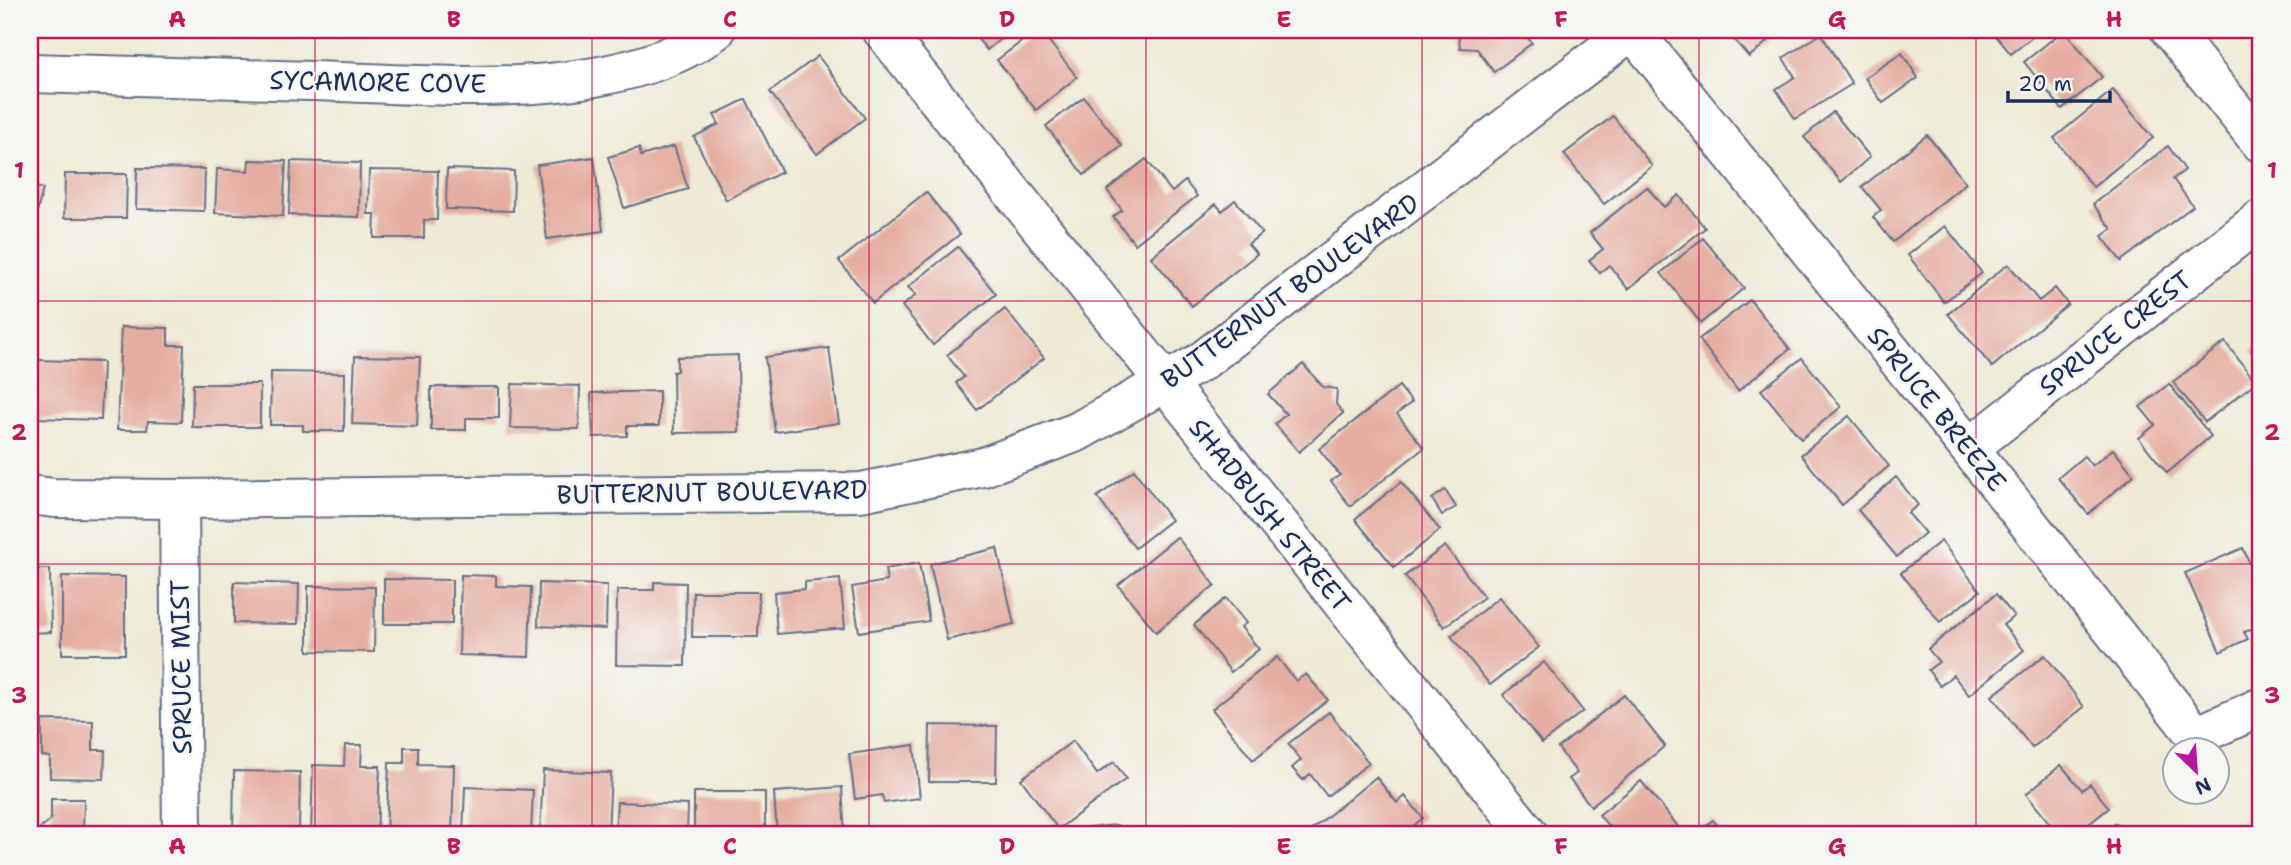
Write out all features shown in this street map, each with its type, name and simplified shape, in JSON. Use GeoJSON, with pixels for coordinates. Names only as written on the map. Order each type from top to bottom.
{"type":"FeatureCollection","features":[{"type":"Feature","properties":{"kind":"street","name":"SYCAMORE COVE"},"geometry":{"type":"LineString","coordinates":[[30,74],[481,85],[563,81],[645,66],[716,30]]}},
{"type":"Feature","properties":{"kind":"street","name":"SHADBUSH STREET"},"geometry":{"type":"LineString","coordinates":[[882,30],[1529,835]]}},
{"type":"Feature","properties":{"kind":"street","name":"BUTTERNUT BOULEVARD"},"geometry":{"type":"LineString","coordinates":[[30,495],[179,499],[861,492],[983,467],[1077,432],[1165,385],[1276,307],[1632,30]]}},
{"type":"Feature","properties":{"kind":"street","name":"SPRUCE BREEZE"},"geometry":{"type":"LineString","coordinates":[[1632,30],[1969,448],[2196,736],[2261,707]]}},
{"type":"Feature","properties":{"kind":"street"},"geometry":{"type":"LineString","coordinates":[[2170,30],[2261,144]]}},
{"type":"Feature","properties":{"kind":"street","name":"SPRUCE CREST"},"geometry":{"type":"LineString","coordinates":[[1969,448],[2261,219]]}},
{"type":"Feature","properties":{"kind":"street","name":"SPRUCE MIST"},"geometry":{"type":"LineString","coordinates":[[179,499],[182,835]]}},
{"type":"Feature","properties":{"kind":"building"},"geometry":{"type":"Polygon","coordinates":[[[970,30],[1011,30],[987,50],[970,30]]]}},
{"type":"Feature","properties":{"kind":"building"},"geometry":{"type":"Polygon","coordinates":[[[1040,30],[1077,77],[1036,110],[997,60],[1040,30]]]}},
{"type":"Feature","properties":{"kind":"building"},"geometry":{"type":"Polygon","coordinates":[[[1458,30],[1521,30],[1532,43],[1494,72],[1477,49],[1460,48],[1458,30]]]}},
{"type":"Feature","properties":{"kind":"building"},"geometry":{"type":"Polygon","coordinates":[[[1726,30],[1781,30],[1749,57],[1726,30]]]}},
{"type":"Feature","properties":{"kind":"building"},"geometry":{"type":"Polygon","coordinates":[[[1991,30],[2041,30],[2011,54],[1991,30]]]}},
{"type":"Feature","properties":{"kind":"building"},"geometry":{"type":"Polygon","coordinates":[[[2064,30],[2102,77],[2062,109],[2024,62],[2064,30]]]}},
{"type":"Feature","properties":{"kind":"building"},"geometry":{"type":"Polygon","coordinates":[[[1821,34],[1852,84],[1795,119],[1776,89],[1795,77],[1783,58],[1821,34]]]}},
{"type":"Feature","properties":{"kind":"building"},"geometry":{"type":"Polygon","coordinates":[[[1902,53],[1918,78],[1883,103],[1865,78],[1902,53]]]}},
{"type":"Feature","properties":{"kind":"building"},"geometry":{"type":"Polygon","coordinates":[[[818,56],[865,118],[817,154],[770,92],[818,56]]]}},
{"type":"Feature","properties":{"kind":"building"},"geometry":{"type":"Polygon","coordinates":[[[2113,90],[2153,138],[2093,187],[2054,138],[2113,90]]]}},
{"type":"Feature","properties":{"kind":"building"},"geometry":{"type":"Polygon","coordinates":[[[1084,97],[1122,146],[1084,175],[1046,126],[1084,97]]]}},
{"type":"Feature","properties":{"kind":"building"},"geometry":{"type":"Polygon","coordinates":[[[746,99],[782,172],[726,200],[694,137],[719,124],[714,115],[746,99]]]}},
{"type":"Feature","properties":{"kind":"building"},"geometry":{"type":"Polygon","coordinates":[[[1833,112],[1870,157],[1841,182],[1804,137],[1833,112]]]}},
{"type":"Feature","properties":{"kind":"building"},"geometry":{"type":"Polygon","coordinates":[[[1613,116],[1652,166],[1604,204],[1564,154],[1613,116]]]}},
{"type":"Feature","properties":{"kind":"building"},"geometry":{"type":"Polygon","coordinates":[[[1927,135],[1966,183],[1893,242],[1873,217],[1881,210],[1862,187],[1927,135]]]}},
{"type":"Feature","properties":{"kind":"building"},"geometry":{"type":"Polygon","coordinates":[[[674,146],[688,189],[624,208],[608,157],[639,148],[641,156],[674,146]]]}},
{"type":"Feature","properties":{"kind":"building"},"geometry":{"type":"Polygon","coordinates":[[[2168,146],[2185,170],[2173,179],[2193,206],[2121,261],[2102,236],[2112,229],[2093,204],[2168,146]]]}},
{"type":"Feature","properties":{"kind":"building"},"geometry":{"type":"Polygon","coordinates":[[[594,157],[603,231],[547,239],[537,165],[594,157]]]}},
{"type":"Feature","properties":{"kind":"building"},"geometry":{"type":"Polygon","coordinates":[[[1146,159],[1172,192],[1185,181],[1197,196],[1135,244],[1113,217],[1122,210],[1107,190],[1146,159]]]}},
{"type":"Feature","properties":{"kind":"building"},"geometry":{"type":"Polygon","coordinates":[[[249,160],[286,161],[283,216],[215,213],[217,169],[248,171],[249,160]]]}},
{"type":"Feature","properties":{"kind":"building"},"geometry":{"type":"Polygon","coordinates":[[[291,161],[360,163],[359,217],[289,215],[291,161]]]}},
{"type":"Feature","properties":{"kind":"building"},"geometry":{"type":"Polygon","coordinates":[[[137,168],[205,169],[204,211],[136,209],[137,168]]]}},
{"type":"Feature","properties":{"kind":"building"},"geometry":{"type":"Polygon","coordinates":[[[447,169],[514,171],[513,211],[446,209],[447,169]]]}},
{"type":"Feature","properties":{"kind":"building"},"geometry":{"type":"Polygon","coordinates":[[[369,170],[438,171],[437,220],[424,220],[424,238],[374,238],[375,214],[368,214],[369,170]]]}},
{"type":"Feature","properties":{"kind":"building"},"geometry":{"type":"Polygon","coordinates":[[[65,174],[127,174],[126,218],[64,218],[65,174]]]}},
{"type":"Feature","properties":{"kind":"building"},"geometry":{"type":"Polygon","coordinates":[[[30,185],[43,189],[31,235],[30,235],[30,185]]]}},
{"type":"Feature","properties":{"kind":"building"},"geometry":{"type":"Polygon","coordinates":[[[1647,187],[1664,207],[1679,195],[1705,228],[1628,289],[1609,265],[1600,273],[1589,260],[1603,249],[1590,233],[1647,187]]]}},
{"type":"Feature","properties":{"kind":"building"},"geometry":{"type":"Polygon","coordinates":[[[926,192],[960,234],[873,303],[839,261],[926,192]]]}},
{"type":"Feature","properties":{"kind":"building"},"geometry":{"type":"Polygon","coordinates":[[[1235,200],[1262,233],[1248,244],[1257,254],[1192,306],[1151,257],[1216,204],[1222,211],[1235,200]]]}},
{"type":"Feature","properties":{"kind":"building"},"geometry":{"type":"Polygon","coordinates":[[[1945,226],[1982,273],[1944,302],[1908,255],[1945,226]]]}},
{"type":"Feature","properties":{"kind":"building"},"geometry":{"type":"Polygon","coordinates":[[[1703,238],[1744,288],[1701,323],[1661,273],[1703,238]]]}},
{"type":"Feature","properties":{"kind":"building"},"geometry":{"type":"Polygon","coordinates":[[[958,247],[996,294],[933,345],[902,306],[916,295],[908,287],[958,247]]]}},
{"type":"Feature","properties":{"kind":"building"},"geometry":{"type":"Polygon","coordinates":[[[2008,264],[2039,301],[2055,288],[2068,304],[1992,367],[1948,314],[2008,264]]]}},
{"type":"Feature","properties":{"kind":"building"},"geometry":{"type":"Polygon","coordinates":[[[1750,300],[1790,349],[1738,391],[1699,339],[1750,300]]]}},
{"type":"Feature","properties":{"kind":"building"},"geometry":{"type":"Polygon","coordinates":[[[1005,309],[1044,358],[977,410],[956,383],[964,377],[947,355],[1005,309]]]}},
{"type":"Feature","properties":{"kind":"building"},"geometry":{"type":"Polygon","coordinates":[[[121,327],[168,328],[168,345],[184,345],[181,422],[148,421],[147,430],[117,430],[121,327]]]}},
{"type":"Feature","properties":{"kind":"building"},"geometry":{"type":"Polygon","coordinates":[[[2225,342],[2256,382],[2205,422],[2173,382],[2225,342]]]}},
{"type":"Feature","properties":{"kind":"building"},"geometry":{"type":"Polygon","coordinates":[[[2261,344],[2261,362],[2252,351],[2261,344]]]}},
{"type":"Feature","properties":{"kind":"building"},"geometry":{"type":"Polygon","coordinates":[[[829,348],[839,423],[775,432],[765,357],[829,348]]]}},
{"type":"Feature","properties":{"kind":"building"},"geometry":{"type":"Polygon","coordinates":[[[738,355],[739,432],[674,433],[673,372],[677,371],[677,357],[738,355]]]}},
{"type":"Feature","properties":{"kind":"building"},"geometry":{"type":"Polygon","coordinates":[[[355,356],[420,357],[417,426],[352,424],[355,356]]]}},
{"type":"Feature","properties":{"kind":"building"},"geometry":{"type":"Polygon","coordinates":[[[1802,358],[1841,407],[1801,439],[1761,390],[1802,358]]]}},
{"type":"Feature","properties":{"kind":"building"},"geometry":{"type":"Polygon","coordinates":[[[37,360],[103,362],[101,420],[36,418],[37,360]]]}},
{"type":"Feature","properties":{"kind":"building"},"geometry":{"type":"Polygon","coordinates":[[[1303,364],[1323,387],[1337,389],[1336,404],[1343,413],[1299,452],[1275,424],[1286,414],[1268,394],[1303,364]]]}},
{"type":"Feature","properties":{"kind":"building"},"geometry":{"type":"Polygon","coordinates":[[[271,372],[345,373],[344,431],[303,431],[303,425],[270,425],[271,372]]]}},
{"type":"Feature","properties":{"kind":"building"},"geometry":{"type":"Polygon","coordinates":[[[193,384],[260,384],[260,427],[192,427],[193,384]]]}},
{"type":"Feature","properties":{"kind":"building"},"geometry":{"type":"Polygon","coordinates":[[[512,384],[580,386],[579,429],[510,428],[512,384]]]}},
{"type":"Feature","properties":{"kind":"building"},"geometry":{"type":"Polygon","coordinates":[[[2169,384],[2211,436],[2167,473],[2139,438],[2155,425],[2140,407],[2169,384]]]}},
{"type":"Feature","properties":{"kind":"building"},"geometry":{"type":"Polygon","coordinates":[[[1399,386],[1412,402],[1397,414],[1424,448],[1350,506],[1331,481],[1340,475],[1319,449],[1399,386]]]}},
{"type":"Feature","properties":{"kind":"building"},"geometry":{"type":"Polygon","coordinates":[[[431,387],[499,387],[499,418],[466,418],[466,430],[431,430],[431,387]]]}},
{"type":"Feature","properties":{"kind":"building"},"geometry":{"type":"Polygon","coordinates":[[[659,391],[659,426],[627,426],[627,436],[593,437],[591,393],[659,391]]]}},
{"type":"Feature","properties":{"kind":"building"},"geometry":{"type":"Polygon","coordinates":[[[1849,416],[1889,466],[1842,505],[1801,455],[1849,416]]]}},
{"type":"Feature","properties":{"kind":"building"},"geometry":{"type":"Polygon","coordinates":[[[2113,449],[2134,475],[2088,514],[2058,478],[2084,456],[2092,466],[2113,449]]]}},
{"type":"Feature","properties":{"kind":"building"},"geometry":{"type":"Polygon","coordinates":[[[1134,470],[1171,520],[1135,548],[1097,497],[1134,470]]]}},
{"type":"Feature","properties":{"kind":"building"},"geometry":{"type":"Polygon","coordinates":[[[1896,477],[1918,505],[1908,513],[1925,533],[1897,557],[1858,510],[1896,477]]]}},
{"type":"Feature","properties":{"kind":"building"},"geometry":{"type":"Polygon","coordinates":[[[1401,482],[1440,530],[1394,567],[1355,519],[1401,482]]]}},
{"type":"Feature","properties":{"kind":"building"},"geometry":{"type":"Polygon","coordinates":[[[1445,490],[1456,507],[1442,515],[1432,499],[1445,490]]]}},
{"type":"Feature","properties":{"kind":"building"},"geometry":{"type":"Polygon","coordinates":[[[1177,537],[1215,585],[1156,632],[1118,585],[1177,537]]]}},
{"type":"Feature","properties":{"kind":"building"},"geometry":{"type":"Polygon","coordinates":[[[1941,541],[1980,591],[1940,622],[1901,573],[1941,541]]]}},
{"type":"Feature","properties":{"kind":"building"},"geometry":{"type":"Polygon","coordinates":[[[1445,546],[1484,597],[1444,627],[1405,576],[1445,546]]]}},
{"type":"Feature","properties":{"kind":"building"},"geometry":{"type":"Polygon","coordinates":[[[997,548],[1014,624],[947,640],[930,564],[997,548]]]}},
{"type":"Feature","properties":{"kind":"building"},"geometry":{"type":"Polygon","coordinates":[[[2243,548],[2261,589],[2261,624],[2244,632],[2248,639],[2220,652],[2185,573],[2243,548]]]}},
{"type":"Feature","properties":{"kind":"building"},"geometry":{"type":"Polygon","coordinates":[[[919,563],[929,621],[859,632],[852,587],[887,581],[885,569],[919,563]]]}},
{"type":"Feature","properties":{"kind":"building"},"geometry":{"type":"Polygon","coordinates":[[[30,569],[50,569],[51,632],[30,633],[30,569]]]}},
{"type":"Feature","properties":{"kind":"building"},"geometry":{"type":"Polygon","coordinates":[[[461,575],[496,576],[496,586],[531,587],[529,657],[459,655],[461,575]]]}},
{"type":"Feature","properties":{"kind":"building"},"geometry":{"type":"Polygon","coordinates":[[[62,576],[125,577],[125,654],[62,654],[62,576]]]}},
{"type":"Feature","properties":{"kind":"building"},"geometry":{"type":"Polygon","coordinates":[[[384,579],[452,580],[452,624],[384,624],[384,579]]]}},
{"type":"Feature","properties":{"kind":"building"},"geometry":{"type":"Polygon","coordinates":[[[840,579],[845,628],[777,634],[774,592],[805,589],[805,582],[840,579]]]}},
{"type":"Feature","properties":{"kind":"building"},"geometry":{"type":"Polygon","coordinates":[[[234,582],[299,584],[298,624],[234,623],[234,582]]]}},
{"type":"Feature","properties":{"kind":"building"},"geometry":{"type":"Polygon","coordinates":[[[654,582],[686,583],[685,666],[616,665],[617,590],[654,590],[654,582]]]}},
{"type":"Feature","properties":{"kind":"building"},"geometry":{"type":"Polygon","coordinates":[[[539,583],[607,585],[606,629],[538,626],[539,583]]]}},
{"type":"Feature","properties":{"kind":"building"},"geometry":{"type":"Polygon","coordinates":[[[308,586],[375,587],[374,652],[308,651],[308,586]]]}},
{"type":"Feature","properties":{"kind":"building"},"geometry":{"type":"Polygon","coordinates":[[[693,592],[759,592],[758,637],[692,637],[693,592]]]}},
{"type":"Feature","properties":{"kind":"building"},"geometry":{"type":"Polygon","coordinates":[[[1996,594],[2014,616],[2003,625],[2024,650],[1969,695],[1953,675],[1940,686],[1928,670],[1939,662],[1928,649],[1996,594]]]}},
{"type":"Feature","properties":{"kind":"building"},"geometry":{"type":"Polygon","coordinates":[[[1499,597],[1539,647],[1490,685],[1451,636],[1499,597]]]}},
{"type":"Feature","properties":{"kind":"building"},"geometry":{"type":"Polygon","coordinates":[[[1226,598],[1246,623],[1241,627],[1259,649],[1231,672],[1194,625],[1226,598]]]}},
{"type":"Feature","properties":{"kind":"building"},"geometry":{"type":"Polygon","coordinates":[[[2045,655],[2084,707],[2032,748],[1992,696],[2045,655]]]}},
{"type":"Feature","properties":{"kind":"building"},"geometry":{"type":"Polygon","coordinates":[[[1277,657],[1296,681],[1306,674],[1328,700],[1253,760],[1212,709],[1277,657]]]}},
{"type":"Feature","properties":{"kind":"building"},"geometry":{"type":"Polygon","coordinates":[[[1544,662],[1583,711],[1542,743],[1503,695],[1544,662]]]}},
{"type":"Feature","properties":{"kind":"building"},"geometry":{"type":"Polygon","coordinates":[[[1624,695],[1665,746],[1591,806],[1569,779],[1577,773],[1558,748],[1624,695]]]}},
{"type":"Feature","properties":{"kind":"building"},"geometry":{"type":"Polygon","coordinates":[[[1329,712],[1369,763],[1327,796],[1310,774],[1303,780],[1292,768],[1301,760],[1288,744],[1329,712]]]}},
{"type":"Feature","properties":{"kind":"building"},"geometry":{"type":"Polygon","coordinates":[[[42,720],[93,721],[93,750],[105,750],[104,779],[50,778],[50,757],[42,756],[42,720]]]}},
{"type":"Feature","properties":{"kind":"building"},"geometry":{"type":"Polygon","coordinates":[[[930,725],[997,726],[996,782],[929,782],[930,725]]]}},
{"type":"Feature","properties":{"kind":"building"},"geometry":{"type":"Polygon","coordinates":[[[1073,741],[1097,774],[1114,762],[1126,779],[1058,829],[1021,779],[1073,741]]]}},
{"type":"Feature","properties":{"kind":"building"},"geometry":{"type":"Polygon","coordinates":[[[345,745],[362,745],[361,766],[380,766],[377,835],[311,835],[313,765],[344,766],[345,745]]]}},
{"type":"Feature","properties":{"kind":"building"},"geometry":{"type":"Polygon","coordinates":[[[914,745],[920,798],[884,803],[882,795],[855,799],[849,754],[914,745]]]}},
{"type":"Feature","properties":{"kind":"building"},"geometry":{"type":"Polygon","coordinates":[[[404,747],[418,747],[418,764],[454,765],[452,835],[386,835],[389,763],[404,763],[404,747]]]}},
{"type":"Feature","properties":{"kind":"building"},"geometry":{"type":"Polygon","coordinates":[[[2061,765],[2082,790],[2090,784],[2109,808],[2075,835],[2059,835],[2026,794],[2061,765]]]}},
{"type":"Feature","properties":{"kind":"building"},"geometry":{"type":"Polygon","coordinates":[[[543,770],[611,773],[608,835],[540,835],[543,770]]]}},
{"type":"Feature","properties":{"kind":"building"},"geometry":{"type":"Polygon","coordinates":[[[234,771],[300,772],[299,835],[233,835],[234,771]]]}},
{"type":"Feature","properties":{"kind":"building"},"geometry":{"type":"Polygon","coordinates":[[[1376,777],[1397,803],[1405,796],[1423,818],[1402,835],[1305,835],[1376,777]]]}},
{"type":"Feature","properties":{"kind":"building"},"geometry":{"type":"Polygon","coordinates":[[[1641,781],[1681,830],[1674,835],[1616,835],[1599,815],[1641,781]]]}},
{"type":"Feature","properties":{"kind":"building"},"geometry":{"type":"Polygon","coordinates":[[[465,787],[533,790],[531,835],[463,835],[465,787]]]}},
{"type":"Feature","properties":{"kind":"building"},"geometry":{"type":"Polygon","coordinates":[[[842,787],[845,835],[777,835],[774,792],[842,787]]]}},
{"type":"Feature","properties":{"kind":"building"},"geometry":{"type":"Polygon","coordinates":[[[694,792],[765,792],[765,835],[694,835],[694,792]]]}},
{"type":"Feature","properties":{"kind":"building"},"geometry":{"type":"Polygon","coordinates":[[[51,799],[84,799],[83,830],[111,830],[111,835],[48,835],[38,830],[51,819],[51,799]]]}},
{"type":"Feature","properties":{"kind":"building"},"geometry":{"type":"Polygon","coordinates":[[[617,802],[688,805],[687,835],[615,835],[617,802]]]}},
{"type":"Feature","properties":{"kind":"building"},"geometry":{"type":"Polygon","coordinates":[[[1713,820],[1725,835],[1694,835],[1713,820]]]}},
{"type":"Feature","properties":{"kind":"building"},"geometry":{"type":"Polygon","coordinates":[[[2115,823],[2146,835],[2110,835],[2115,823]]]}},
{"type":"Feature","properties":{"kind":"building"},"geometry":{"type":"Polygon","coordinates":[[[1117,825],[1118,835],[1074,835],[1074,829],[1117,825]]]}}]}
